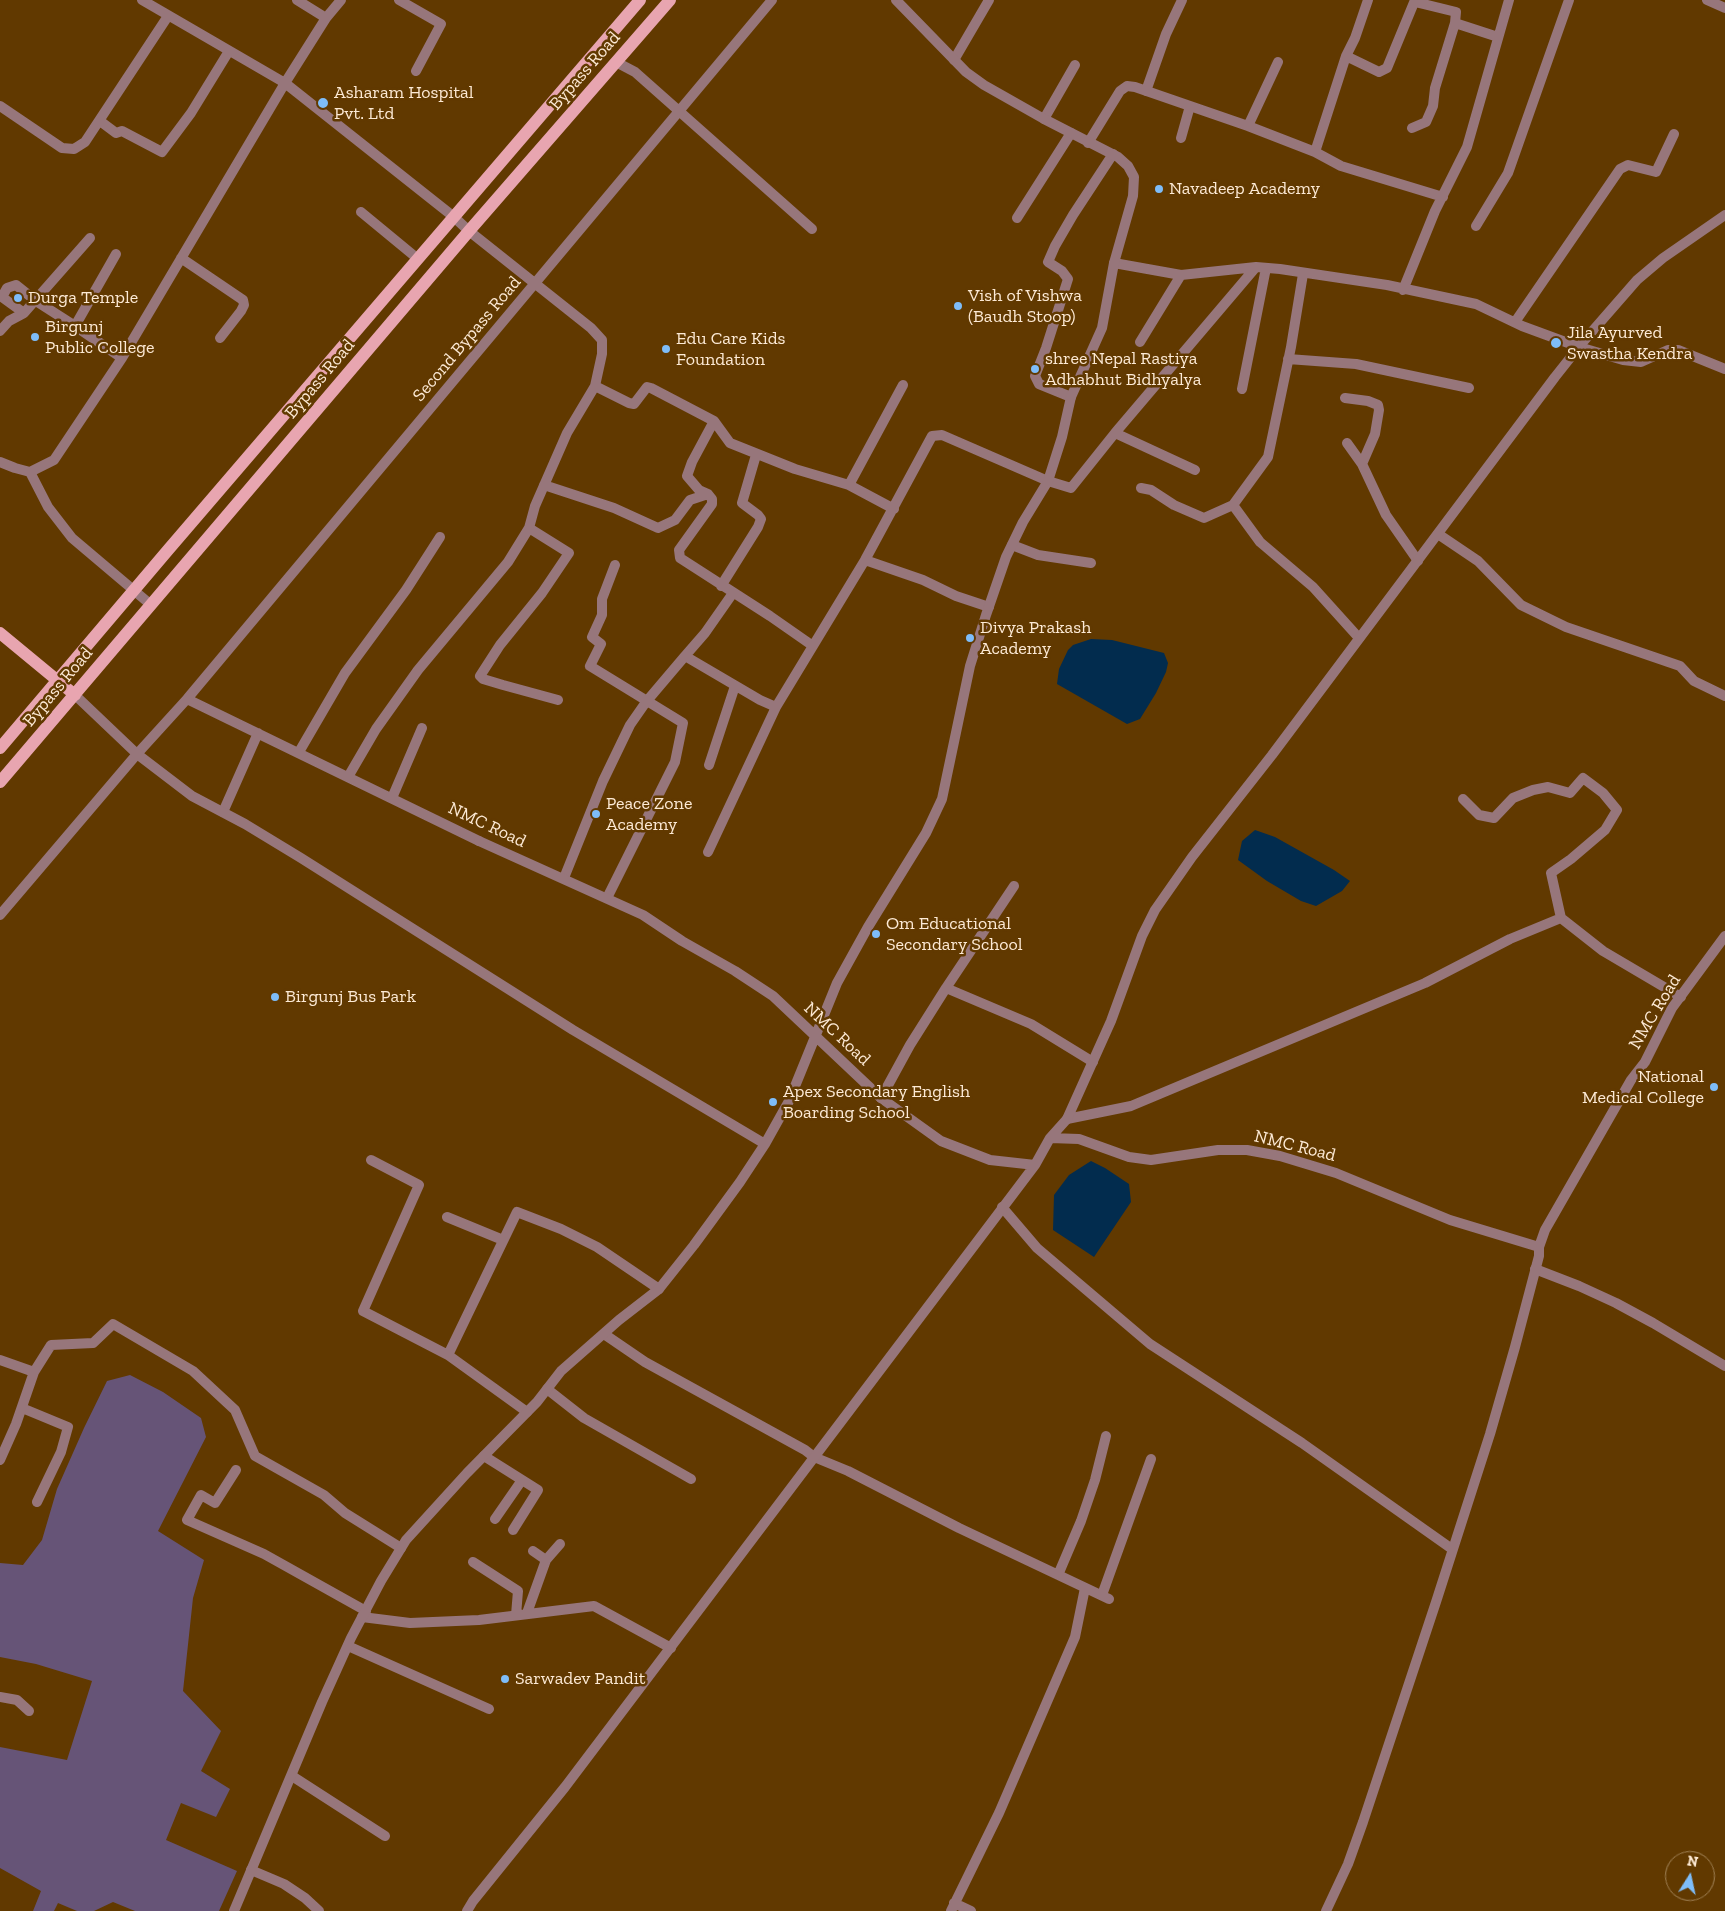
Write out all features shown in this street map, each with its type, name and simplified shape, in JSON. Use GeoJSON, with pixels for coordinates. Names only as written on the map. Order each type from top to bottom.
{"type":"FeatureCollection","features":[{"type":"Feature","properties":{"kind":"main road","name":"Bypass Road"},"geometry":{"type":"LineString","coordinates":[[0,748],[640,0]]}},
{"type":"Feature","properties":{"kind":"main road","name":"Bypass Road"},"geometry":{"type":"LineString","coordinates":[[0,782],[469,231],[670,0]]}},
{"type":"Feature","properties":{"kind":"main road"},"geometry":{"type":"LineString","coordinates":[[0,633],[75,695]]}},
{"type":"Feature","properties":{"kind":"street"},"geometry":{"type":"LineString","coordinates":[[142,0],[285,83],[591,328],[602,340],[602,354],[595,386],[567,433],[544,485],[528,528],[508,562],[418,670],[376,730],[348,777]]}},
{"type":"Feature","properties":{"kind":"street"},"geometry":{"type":"LineString","coordinates":[[297,0],[326,18]]}},
{"type":"Feature","properties":{"kind":"street"},"geometry":{"type":"LineString","coordinates":[[0,462],[30,472],[54,460],[122,358],[285,83],[326,18],[341,0]]}},
{"type":"Feature","properties":{"kind":"street"},"geometry":{"type":"LineString","coordinates":[[399,0],[440,24],[416,71]]}},
{"type":"Feature","properties":{"kind":"street","name":"Second Bypass Road"},"geometry":{"type":"LineString","coordinates":[[137,754],[187,699],[772,0]]}},
{"type":"Feature","properties":{"kind":"street"},"geometry":{"type":"LineString","coordinates":[[234,1911],[322,1702],[364,1614],[406,1540],[432,1510],[527,1412],[561,1371],[659,1289],[694,1245],[765,1144],[788,1101],[837,984],[868,927],[926,833],[942,799],[970,666],[989,607],[1012,545],[1023,522],[1048,481],[1062,437],[1071,397],[1102,328],[1114,263],[1133,196],[1134,178],[1128,166],[1113,154],[1044,119],[984,85],[966,72],[896,0]]}},
{"type":"Feature","properties":{"kind":"street"},"geometry":{"type":"LineString","coordinates":[[954,60],[989,0]]}},
{"type":"Feature","properties":{"kind":"street"},"geometry":{"type":"LineString","coordinates":[[1146,91],[1166,34],[1182,0]]}},
{"type":"Feature","properties":{"kind":"street"},"geometry":{"type":"LineString","coordinates":[[1315,152],[1346,56],[1355,38],[1368,0]]}},
{"type":"Feature","properties":{"kind":"street"},"geometry":{"type":"LineString","coordinates":[[1403,290],[1467,147],[1509,0]]}},
{"type":"Feature","properties":{"kind":"street"},"geometry":{"type":"LineString","coordinates":[[1476,226],[1508,173],[1569,0]]}},
{"type":"Feature","properties":{"kind":"street"},"geometry":{"type":"LineString","coordinates":[[1707,0],[1725,8]]}},
{"type":"Feature","properties":{"kind":"street"},"geometry":{"type":"LineString","coordinates":[[1346,56],[1379,72],[1386,68],[1415,1],[1456,12],[1455,23],[1435,88],[1433,106],[1426,122],[1412,128]]}},
{"type":"Feature","properties":{"kind":"street"},"geometry":{"type":"LineString","coordinates":[[0,106],[62,148],[74,149],[86,142],[168,16]]}},
{"type":"Feature","properties":{"kind":"street"},"geometry":{"type":"LineString","coordinates":[[1455,23],[1498,37]]}},
{"type":"Feature","properties":{"kind":"street"},"geometry":{"type":"LineString","coordinates":[[100,121],[116,133],[122,131],[162,152],[191,114],[229,51]]}},
{"type":"Feature","properties":{"kind":"street"},"geometry":{"type":"LineString","coordinates":[[616,62],[635,72],[812,229]]}},
{"type":"Feature","properties":{"kind":"street"},"geometry":{"type":"LineString","coordinates":[[1248,126],[1278,62]]}},
{"type":"Feature","properties":{"kind":"street"},"geometry":{"type":"LineString","coordinates":[[1044,119],[1075,65]]}},
{"type":"Feature","properties":{"kind":"street"},"geometry":{"type":"LineString","coordinates":[[1088,143],[1120,91],[1127,86],[1248,126],[1315,152],[1341,166],[1443,197]]}},
{"type":"Feature","properties":{"kind":"street"},"geometry":{"type":"LineString","coordinates":[[1181,138],[1190,106]]}},
{"type":"Feature","properties":{"kind":"street"},"geometry":{"type":"LineString","coordinates":[[1017,218],[1071,133]]}},
{"type":"Feature","properties":{"kind":"street"},"geometry":{"type":"LineString","coordinates":[[1514,322],[1620,169],[1628,165],[1656,172],[1674,134]]}},
{"type":"Feature","properties":{"kind":"street"},"geometry":{"type":"LineString","coordinates":[[1071,397],[1038,384],[1035,376],[1068,279],[1062,271],[1048,262],[1073,215],[1113,154]]}},
{"type":"Feature","properties":{"kind":"street"},"geometry":{"type":"LineString","coordinates":[[361,212],[418,259]]}},
{"type":"Feature","properties":{"kind":"street"},"geometry":{"type":"LineString","coordinates":[[467,1911],[671,1648],[1035,1165],[1050,1138],[1067,1119],[1111,1021],[1142,936],[1155,910],[1192,857],[1272,755],[1579,347],[1637,280],[1663,258],[1725,215]]}},
{"type":"Feature","properties":{"kind":"street"},"geometry":{"type":"LineString","coordinates":[[0,331],[9,321],[24,313],[36,301],[90,238]]}},
{"type":"Feature","properties":{"kind":"street"},"geometry":{"type":"LineString","coordinates":[[75,326],[116,254]]}},
{"type":"Feature","properties":{"kind":"street"},"geometry":{"type":"LineString","coordinates":[[181,258],[243,300],[244,305],[241,311],[220,338]]}},
{"type":"Feature","properties":{"kind":"street"},"geometry":{"type":"LineString","coordinates":[[1114,263],[1142,266],[1181,274],[1261,268],[1387,285],[1403,290],[1476,304],[1514,322],[1579,347],[1623,360],[1641,362],[1668,350],[1678,350],[1725,369]]}},
{"type":"Feature","properties":{"kind":"street"},"geometry":{"type":"LineString","coordinates":[[1242,388],[1261,268]]}},
{"type":"Feature","properties":{"kind":"street"},"geometry":{"type":"LineString","coordinates":[[708,852],[776,707],[865,560],[894,509],[927,444],[935,435],[942,435],[1048,481],[1072,488],[1115,433],[1261,268]]}},
{"type":"Feature","properties":{"kind":"street"},"geometry":{"type":"LineString","coordinates":[[1140,342],[1181,274]]}},
{"type":"Feature","properties":{"kind":"street"},"geometry":{"type":"LineString","coordinates":[[1141,488],[1151,490],[1174,505],[1204,518],[1233,505],[1268,456],[1303,274]]}},
{"type":"Feature","properties":{"kind":"street"},"geometry":{"type":"LineString","coordinates":[[24,313],[2,297],[3,286],[16,284],[36,301],[122,358]]}},
{"type":"Feature","properties":{"kind":"street"},"geometry":{"type":"LineString","coordinates":[[1288,359],[1356,364],[1469,388]]}},
{"type":"Feature","properties":{"kind":"street"},"geometry":{"type":"LineString","coordinates":[[849,485],[903,385]]}},
{"type":"Feature","properties":{"kind":"street"},"geometry":{"type":"LineString","coordinates":[[595,386],[634,404],[648,387],[651,388],[714,421],[730,443],[756,455],[825,479],[849,485],[894,509]]}},
{"type":"Feature","properties":{"kind":"street"},"geometry":{"type":"LineString","coordinates":[[1345,398],[1374,402],[1378,405],[1379,410],[1375,434],[1362,464]]}},
{"type":"Feature","properties":{"kind":"street"},"geometry":{"type":"LineString","coordinates":[[714,421],[692,462],[687,476],[698,490],[708,494],[712,499],[712,504],[678,554],[683,561],[770,616],[813,646]]}},
{"type":"Feature","properties":{"kind":"street"},"geometry":{"type":"LineString","coordinates":[[1115,433],[1195,470]]}},
{"type":"Feature","properties":{"kind":"street"},"geometry":{"type":"LineString","coordinates":[[1347,444],[1362,464],[1386,515],[1418,561]]}},
{"type":"Feature","properties":{"kind":"street"},"geometry":{"type":"LineString","coordinates":[[722,586],[761,520],[758,515],[742,503],[756,455]]}},
{"type":"Feature","properties":{"kind":"street"},"geometry":{"type":"LineString","coordinates":[[30,472],[48,507],[72,538],[150,604]]}},
{"type":"Feature","properties":{"kind":"street"},"geometry":{"type":"LineString","coordinates":[[544,485],[614,508],[658,528],[675,520],[690,500],[708,494]]}},
{"type":"Feature","properties":{"kind":"street"},"geometry":{"type":"LineString","coordinates":[[1233,505],[1260,542],[1313,587],[1359,638]]}},
{"type":"Feature","properties":{"kind":"street"},"geometry":{"type":"LineString","coordinates":[[528,528],[569,553],[542,594],[500,645],[480,676],[483,679],[558,700]]}},
{"type":"Feature","properties":{"kind":"street"},"geometry":{"type":"LineString","coordinates":[[1438,534],[1478,561],[1521,605],[1566,627],[1680,666],[1694,681],[1725,696]]}},
{"type":"Feature","properties":{"kind":"street"},"geometry":{"type":"LineString","coordinates":[[299,752],[345,673],[406,590],[440,537]]}},
{"type":"Feature","properties":{"kind":"street"},"geometry":{"type":"LineString","coordinates":[[1012,545],[1038,555],[1091,564]]}},
{"type":"Feature","properties":{"kind":"street"},"geometry":{"type":"LineString","coordinates":[[865,560],[923,580],[956,596],[989,607]]}},
{"type":"Feature","properties":{"kind":"street"},"geometry":{"type":"LineString","coordinates":[[607,898],[675,762],[684,723],[646,702],[590,666],[601,644],[592,637],[602,615],[602,599],[615,565]]}},
{"type":"Feature","properties":{"kind":"street"},"geometry":{"type":"LineString","coordinates":[[564,878],[603,781],[630,725],[646,702],[705,633],[733,593]]}},
{"type":"Feature","properties":{"kind":"street"},"geometry":{"type":"LineString","coordinates":[[685,656],[735,686],[776,707]]}},
{"type":"Feature","properties":{"kind":"street"},"geometry":{"type":"LineString","coordinates":[[709,765],[735,686]]}},
{"type":"Feature","properties":{"kind":"street"},"geometry":{"type":"LineString","coordinates":[[75,695],[137,754],[192,796],[223,812],[377,905],[573,1030],[765,1144]]}},
{"type":"Feature","properties":{"kind":"street","name":"NMC Road"},"geometry":{"type":"LineString","coordinates":[[187,699],[479,840],[643,915],[772,996],[881,1098],[941,1141],[990,1160],[1035,1165]]}},
{"type":"Feature","properties":{"kind":"street"},"geometry":{"type":"LineString","coordinates":[[392,798],[422,728]]}},
{"type":"Feature","properties":{"kind":"street"},"geometry":{"type":"LineString","coordinates":[[223,812],[258,732]]}},
{"type":"Feature","properties":{"kind":"street"},"geometry":{"type":"LineString","coordinates":[[0,915],[137,754]]}},
{"type":"Feature","properties":{"kind":"street"},"geometry":{"type":"LineString","coordinates":[[1463,799],[1479,815],[1494,818],[1512,798],[1533,790],[1548,787],[1570,793],[1583,778],[1603,794],[1617,810],[1605,830],[1571,859],[1551,873],[1561,918],[1603,950],[1681,997]]}},
{"type":"Feature","properties":{"kind":"street"},"geometry":{"type":"LineString","coordinates":[[881,1098],[910,1045],[1014,886]]}},
{"type":"Feature","properties":{"kind":"street"},"geometry":{"type":"LineString","coordinates":[[1067,1119],[1130,1106],[1425,983],[1510,939],[1561,918]]}},
{"type":"Feature","properties":{"kind":"street","name":"NMC Road"},"geometry":{"type":"LineString","coordinates":[[1050,1138],[1079,1139],[1129,1157],[1151,1160],[1218,1150],[1247,1150],[1280,1156],[1336,1172],[1450,1220],[1539,1247],[1546,1230],[1630,1080],[1645,1062],[1672,1008],[1725,936]]}},
{"type":"Feature","properties":{"kind":"street"},"geometry":{"type":"LineString","coordinates":[[946,988],[1031,1024],[1092,1062]]}},
{"type":"Feature","properties":{"kind":"street"},"geometry":{"type":"LineString","coordinates":[[371,1160],[419,1186],[363,1311],[448,1355],[527,1412]]}},
{"type":"Feature","properties":{"kind":"street"},"geometry":{"type":"LineString","coordinates":[[1002,1207],[1037,1248],[1150,1344],[1302,1444],[1452,1549]]}},
{"type":"Feature","properties":{"kind":"street"},"geometry":{"type":"LineString","coordinates":[[448,1355],[517,1212],[561,1229],[597,1246],[659,1289]]}},
{"type":"Feature","properties":{"kind":"street"},"geometry":{"type":"LineString","coordinates":[[447,1217],[504,1240]]}},
{"type":"Feature","properties":{"kind":"street"},"geometry":{"type":"LineString","coordinates":[[1326,1911],[1348,1864],[1363,1822],[1490,1434],[1539,1256],[1539,1247]]}},
{"type":"Feature","properties":{"kind":"street"},"geometry":{"type":"LineString","coordinates":[[1535,1269],[1616,1303],[1725,1366]]}},
{"type":"Feature","properties":{"kind":"street"},"geometry":{"type":"LineString","coordinates":[[0,1460],[22,1408],[34,1372],[50,1345],[93,1343],[113,1324],[193,1371],[235,1410],[255,1456],[324,1495],[345,1513],[401,1548]]}},
{"type":"Feature","properties":{"kind":"street"},"geometry":{"type":"LineString","coordinates":[[604,1334],[645,1362],[805,1450],[814,1457],[848,1471],[959,1528],[1105,1597],[1151,1459]]}},
{"type":"Feature","properties":{"kind":"street"},"geometry":{"type":"LineString","coordinates":[[0,1360],[34,1372]]}},
{"type":"Feature","properties":{"kind":"street"},"geometry":{"type":"LineString","coordinates":[[547,1389],[584,1418],[691,1479]]}},
{"type":"Feature","properties":{"kind":"street"},"geometry":{"type":"LineString","coordinates":[[22,1408],[68,1426],[61,1452],[37,1502]]}},
{"type":"Feature","properties":{"kind":"street"},"geometry":{"type":"LineString","coordinates":[[1058,1575],[1081,1521],[1095,1480],[1106,1436]]}},
{"type":"Feature","properties":{"kind":"street"},"geometry":{"type":"LineString","coordinates":[[484,1456],[538,1490],[514,1530]]}},
{"type":"Feature","properties":{"kind":"street"},"geometry":{"type":"LineString","coordinates":[[236,1470],[216,1503],[201,1495],[187,1520],[264,1554],[364,1614],[410,1623],[479,1620],[594,1606],[671,1648]]}},
{"type":"Feature","properties":{"kind":"street"},"geometry":{"type":"LineString","coordinates":[[495,1519],[522,1480]]}},
{"type":"Feature","properties":{"kind":"street"},"geometry":{"type":"LineString","coordinates":[[527,1613],[546,1560],[560,1544]]}},
{"type":"Feature","properties":{"kind":"street"},"geometry":{"type":"LineString","coordinates":[[533,1551],[546,1560]]}},
{"type":"Feature","properties":{"kind":"street"},"geometry":{"type":"LineString","coordinates":[[473,1562],[518,1590],[516,1615]]}},
{"type":"Feature","properties":{"kind":"street"},"geometry":{"type":"LineString","coordinates":[[971,1911],[953,1907],[999,1813],[1075,1636],[1085,1588]]}},
{"type":"Feature","properties":{"kind":"street"},"geometry":{"type":"LineString","coordinates":[[348,1646],[489,1709]]}},
{"type":"Feature","properties":{"kind":"street"},"geometry":{"type":"LineString","coordinates":[[0,1697],[17,1700],[29,1711]]}},
{"type":"Feature","properties":{"kind":"street"},"geometry":{"type":"LineString","coordinates":[[292,1776],[384,1836]]}},
{"type":"Feature","properties":{"kind":"street"},"geometry":{"type":"LineString","coordinates":[[251,1870],[284,1884],[305,1898],[319,1911]]}},
{"type":"Feature","properties":{"kind":"shaded area"},"geometry":{"type":"Polygon","coordinates":[[[130,1375],[163,1392],[201,1418],[206,1437],[158,1531],[204,1560],[193,1598],[183,1691],[221,1731],[201,1771],[230,1789],[216,1817],[181,1803],[166,1840],[237,1871],[219,1911],[135,1911],[113,1902],[94,1911],[77,1911],[58,1903],[54,1911],[33,1911],[41,1891],[0,1868],[0,1747],[67,1760],[92,1681],[36,1664],[0,1657],[0,1563],[23,1565],[42,1540],[57,1489],[107,1381],[130,1375]]]}},
{"type":"Feature","properties":{"kind":"water"},"geometry":{"type":"Polygon","coordinates":[[[1091,639],[1112,640],[1164,653],[1168,663],[1166,672],[1140,719],[1127,724],[1057,684],[1059,669],[1068,650],[1073,645],[1091,639]]]}},
{"type":"Feature","properties":{"kind":"water"},"geometry":{"type":"Polygon","coordinates":[[[1255,830],[1275,837],[1350,881],[1342,891],[1316,906],[1301,901],[1267,881],[1238,860],[1242,841],[1255,830]]]}},
{"type":"Feature","properties":{"kind":"water"},"geometry":{"type":"Polygon","coordinates":[[[1091,1161],[1129,1184],[1131,1202],[1094,1257],[1053,1230],[1054,1195],[1069,1175],[1091,1161]]]}},
{"type":"Feature","properties":{"kind":"place","name":"Asharam Hospital Pvt. Ltd"},"geometry":{"type":"Point","coordinates":[323,103]}},
{"type":"Feature","properties":{"kind":"place","name":"Navadeep Academy"},"geometry":{"type":"Point","coordinates":[1159,189]}},
{"type":"Feature","properties":{"kind":"place","name":"Durga Temple"},"geometry":{"type":"Point","coordinates":[18,298]}},
{"type":"Feature","properties":{"kind":"place","name":"Vish of Vishwa (Baudh Stoop)"},"geometry":{"type":"Point","coordinates":[958,306]}},
{"type":"Feature","properties":{"kind":"place","name":"Birgunj Public College"},"geometry":{"type":"Point","coordinates":[35,337]}},
{"type":"Feature","properties":{"kind":"place","name":"Jila Ayurved Swastha Kendra"},"geometry":{"type":"Point","coordinates":[1556,343]}},
{"type":"Feature","properties":{"kind":"place","name":"Edu Care Kids Foundation"},"geometry":{"type":"Point","coordinates":[666,349]}},
{"type":"Feature","properties":{"kind":"place","name":"shree Nepal Rastiya Adhabhut Bidhyalya"},"geometry":{"type":"Point","coordinates":[1035,369]}},
{"type":"Feature","properties":{"kind":"place","name":"Divya Prakash Academy"},"geometry":{"type":"Point","coordinates":[970,638]}},
{"type":"Feature","properties":{"kind":"place","name":"Peace Zone Academy"},"geometry":{"type":"Point","coordinates":[596,814]}},
{"type":"Feature","properties":{"kind":"place","name":"Om Educational Secondary School"},"geometry":{"type":"Point","coordinates":[876,934]}},
{"type":"Feature","properties":{"kind":"place","name":"Birgunj Bus Park"},"geometry":{"type":"Point","coordinates":[275,997]}},
{"type":"Feature","properties":{"kind":"place","name":"National Medical College"},"geometry":{"type":"Point","coordinates":[1714,1087]}},
{"type":"Feature","properties":{"kind":"place","name":"Apex Secondary English Boarding School"},"geometry":{"type":"Point","coordinates":[773,1102]}},
{"type":"Feature","properties":{"kind":"place","name":"Sarwadev Pandit"},"geometry":{"type":"Point","coordinates":[505,1679]}}]}
